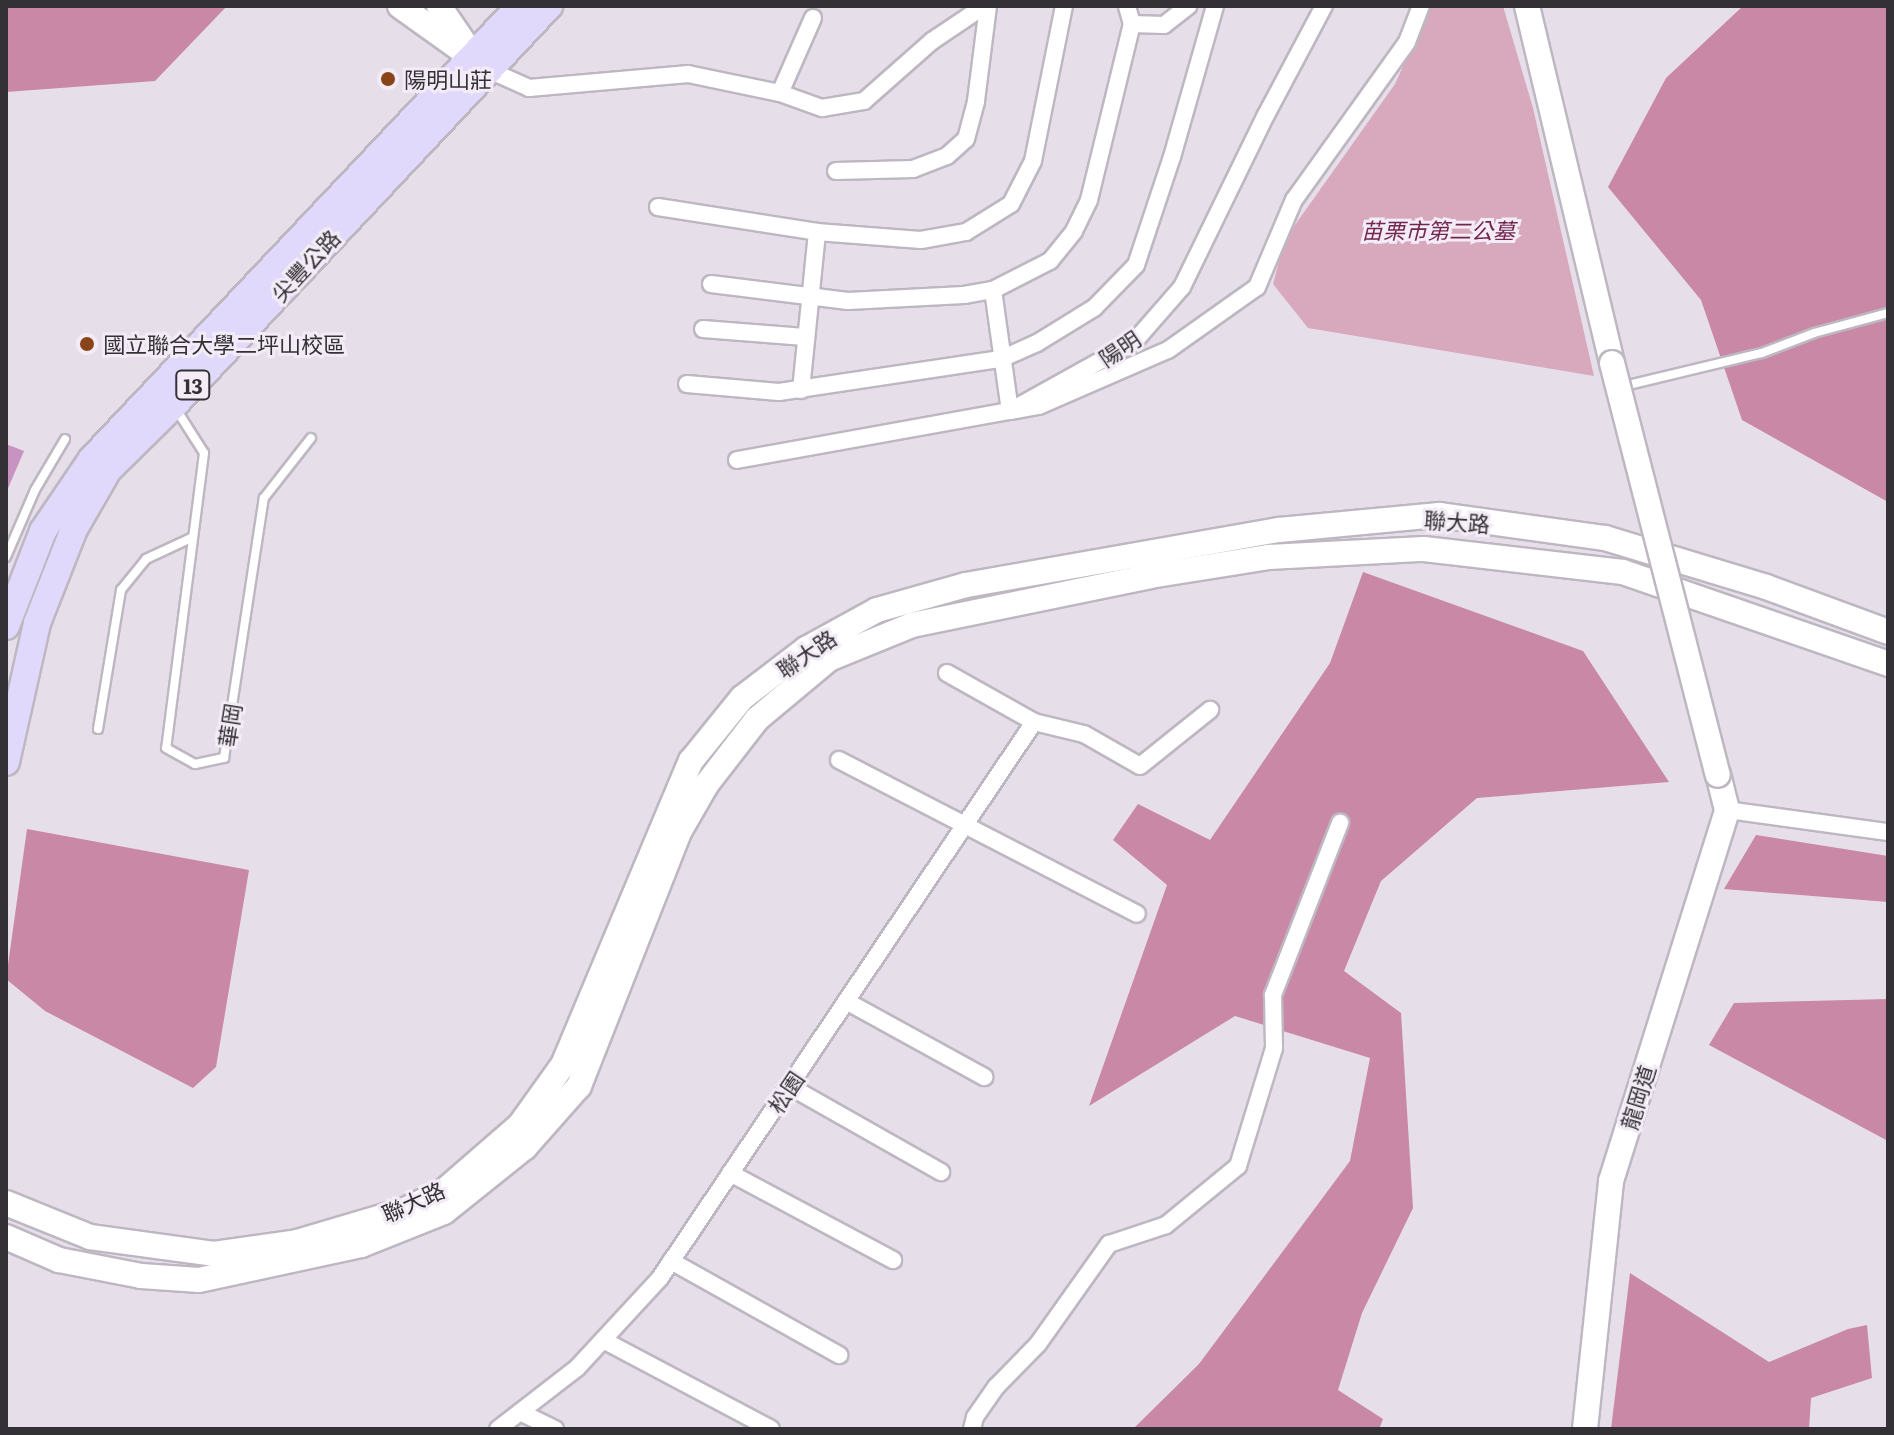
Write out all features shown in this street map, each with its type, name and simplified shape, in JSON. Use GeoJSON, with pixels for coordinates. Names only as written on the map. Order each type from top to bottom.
{"type":"FeatureCollection","features":[{"type":"Feature","properties":{"kind":"main road","name":"尖豐公路"},"geometry":{"type":"LineString","coordinates":[[481,62],[520,6]]}},
{"type":"Feature","properties":{"kind":"main road","name":"尖豐公路"},"geometry":{"type":"LineString","coordinates":[[6,762],[37,623],[74,529],[108,470],[165,400],[481,62],[549,6]]}},
{"type":"Feature","properties":{"kind":"main road","name":"尖豐公路"},"geometry":{"type":"LineString","coordinates":[[6,626],[43,531],[92,459],[165,400]]}},
{"type":"Feature","properties":{"kind":"street"},"geometry":{"type":"LineString","coordinates":[[400,6],[481,62],[529,88],[688,74],[780,93],[822,108],[864,101],[932,41],[986,6]]}},
{"type":"Feature","properties":{"kind":"street"},"geometry":{"type":"LineString","coordinates":[[439,6],[481,62]]}},
{"type":"Feature","properties":{"kind":"street"},"geometry":{"type":"LineString","coordinates":[[836,171],[913,169],[947,156],[966,139],[976,101],[986,6]]}},
{"type":"Feature","properties":{"kind":"street"},"geometry":{"type":"LineString","coordinates":[[658,207],[817,232],[921,240],[966,232],[1011,204],[1033,161],[1064,6]]}},
{"type":"Feature","properties":{"kind":"street"},"geometry":{"type":"LineString","coordinates":[[711,284],[848,301],[964,295],[993,290],[1050,261],[1074,231],[1089,200],[1132,24],[1127,6]]}},
{"type":"Feature","properties":{"kind":"street"},"geometry":{"type":"LineString","coordinates":[[1132,24],[1164,25],[1188,6]]}},
{"type":"Feature","properties":{"kind":"street"},"geometry":{"type":"LineString","coordinates":[[687,384],[779,392],[934,366],[1001,359],[1037,343],[1094,308],[1136,265],[1215,6]]}},
{"type":"Feature","properties":{"kind":"street","name":"陽明"},"geometry":{"type":"LineString","coordinates":[[737,460],[1010,411],[1134,342],[1182,287],[1266,115],[1324,6]]}},
{"type":"Feature","properties":{"kind":"street"},"geometry":{"type":"LineString","coordinates":[[993,290],[1010,411],[1039,406],[1168,350],[1257,287],[1294,200],[1407,42],[1421,6]]}},
{"type":"Feature","properties":{"kind":"street"},"geometry":{"type":"LineString","coordinates":[[1527,6],[1612,363],[1727,810],[1888,832]]}},
{"type":"Feature","properties":{"kind":"street"},"geometry":{"type":"LineString","coordinates":[[780,93],[813,18]]}},
{"type":"Feature","properties":{"kind":"street"},"geometry":{"type":"LineString","coordinates":[[801,390],[817,232]]}},
{"type":"Feature","properties":{"kind":"street"},"geometry":{"type":"LineString","coordinates":[[703,329],[805,337]]}},
{"type":"Feature","properties":{"kind":"street","name":"聯大路"},"geometry":{"type":"LineString","coordinates":[[6,1237],[59,1260],[141,1276],[199,1280],[361,1245],[444,1212],[525,1147],[579,1086],[679,832],[706,785],[757,719],[829,659],[912,625],[1279,530],[1439,515],[1605,538],[1766,587],[1888,632]]}},
{"type":"Feature","properties":{"kind":"street","name":"聯大路"},"geometry":{"type":"LineString","coordinates":[[6,1203],[90,1237],[214,1254],[297,1242],[405,1210],[444,1191],[520,1125],[563,1065],[691,761],[742,698],[806,649],[877,610],[966,585],[1147,565],[1424,549],[1623,572],[1888,664]]}},
{"type":"Feature","properties":{"kind":"street"},"geometry":{"type":"LineString","coordinates":[[947,673],[1034,722],[1084,734],[1140,766],[1210,710]]}},
{"type":"Feature","properties":{"kind":"street","name":"松園"},"geometry":{"type":"LineString","coordinates":[[498,1429],[577,1368],[671,1261],[1034,722]]}},
{"type":"Feature","properties":{"kind":"street"},"geometry":{"type":"LineString","coordinates":[[839,760],[963,827],[1137,914]]}},
{"type":"Feature","properties":{"kind":"street","name":"龍岡道"},"geometry":{"type":"LineString","coordinates":[[1585,1429],[1611,1181],[1727,810]]}},
{"type":"Feature","properties":{"kind":"street"},"geometry":{"type":"LineString","coordinates":[[972,1429],[975,1417],[996,1387],[1038,1344],[1109,1244],[1166,1225],[1238,1166],[1274,1048],[1273,995],[1340,823]]}},
{"type":"Feature","properties":{"kind":"street"},"geometry":{"type":"LineString","coordinates":[[846,1001],[984,1077]]}},
{"type":"Feature","properties":{"kind":"street"},"geometry":{"type":"LineString","coordinates":[[789,1086],[941,1172]]}},
{"type":"Feature","properties":{"kind":"street"},"geometry":{"type":"LineString","coordinates":[[730,1173],[893,1260]]}},
{"type":"Feature","properties":{"kind":"street"},"geometry":{"type":"LineString","coordinates":[[671,1261],[839,1355]]}},
{"type":"Feature","properties":{"kind":"street"},"geometry":{"type":"LineString","coordinates":[[603,1340],[771,1429]]}},
{"type":"Feature","properties":{"kind":"street"},"geometry":{"type":"LineString","coordinates":[[520,1412],[555,1429]]}},
{"type":"Feature","properties":{"kind":"lane"},"geometry":{"type":"LineString","coordinates":[[1619,387],[1762,353],[1814,333],[1888,313]]}},
{"type":"Feature","properties":{"kind":"lane","name":"華岡"},"geometry":{"type":"LineString","coordinates":[[165,400],[204,453],[166,748],[195,764],[224,758],[264,498],[311,438]]}},
{"type":"Feature","properties":{"kind":"lane"},"geometry":{"type":"LineString","coordinates":[[6,557],[35,490],[65,439]]}},
{"type":"Feature","properties":{"kind":"lane"},"geometry":{"type":"LineString","coordinates":[[98,729],[121,590],[146,559],[191,538]]}},
{"type":"Feature","properties":{"kind":"green space","name":"苗栗市第二公墓"},"geometry":{"type":"Polygon","coordinates":[[[1430,6],[1503,6],[1533,108],[1594,376],[1308,328],[1273,284],[1285,239],[1395,84],[1430,6]]]}},
{"type":"Feature","properties":{"kind":"shaded area"},"geometry":{"type":"Polygon","coordinates":[[[6,6],[227,6],[155,81],[6,92],[6,6]]]}},
{"type":"Feature","properties":{"kind":"shaded area"},"geometry":{"type":"Polygon","coordinates":[[[1743,6],[1888,6],[1888,502],[1742,420],[1701,300],[1608,187],[1666,78],[1743,6]]]}},
{"type":"Feature","properties":{"kind":"shaded area"},"geometry":{"type":"Polygon","coordinates":[[[1363,572],[1583,651],[1669,782],[1477,798],[1381,881],[1344,971],[1401,1013],[1413,1208],[1362,1313],[1338,1390],[1383,1419],[1379,1429],[1133,1429],[1199,1364],[1350,1161],[1370,1058],[1235,1016],[1089,1106],[1167,885],[1113,840],[1138,804],[1210,840],[1330,663],[1363,572]]]}},
{"type":"Feature","properties":{"kind":"shaded area"},"geometry":{"type":"Polygon","coordinates":[[[27,829],[249,870],[216,1067],[193,1088],[45,1011],[6,979],[27,829]]]}},
{"type":"Feature","properties":{"kind":"shaded area"},"geometry":{"type":"Polygon","coordinates":[[[1756,835],[1888,856],[1888,902],[1724,889],[1756,835]]]}},
{"type":"Feature","properties":{"kind":"shaded area"},"geometry":{"type":"Polygon","coordinates":[[[1888,999],[1888,1141],[1709,1045],[1734,1003],[1888,999]]]}},
{"type":"Feature","properties":{"kind":"shaded area"},"geometry":{"type":"Polygon","coordinates":[[[1630,1273],[1769,1362],[1848,1329],[1867,1325],[1872,1378],[1811,1398],[1809,1429],[1611,1429],[1630,1273]]]}},
{"type":"Feature","properties":{"kind":"building"},"geometry":{"type":"Polygon","coordinates":[[[6,444],[24,451],[6,493],[6,444]]]}},
{"type":"Feature","properties":{"kind":"place","name":"陽明山莊"},"geometry":{"type":"Point","coordinates":[388,79]}},
{"type":"Feature","properties":{"kind":"place","name":"國立聯合大學二坪山校區"},"geometry":{"type":"Point","coordinates":[87,344]}}]}
